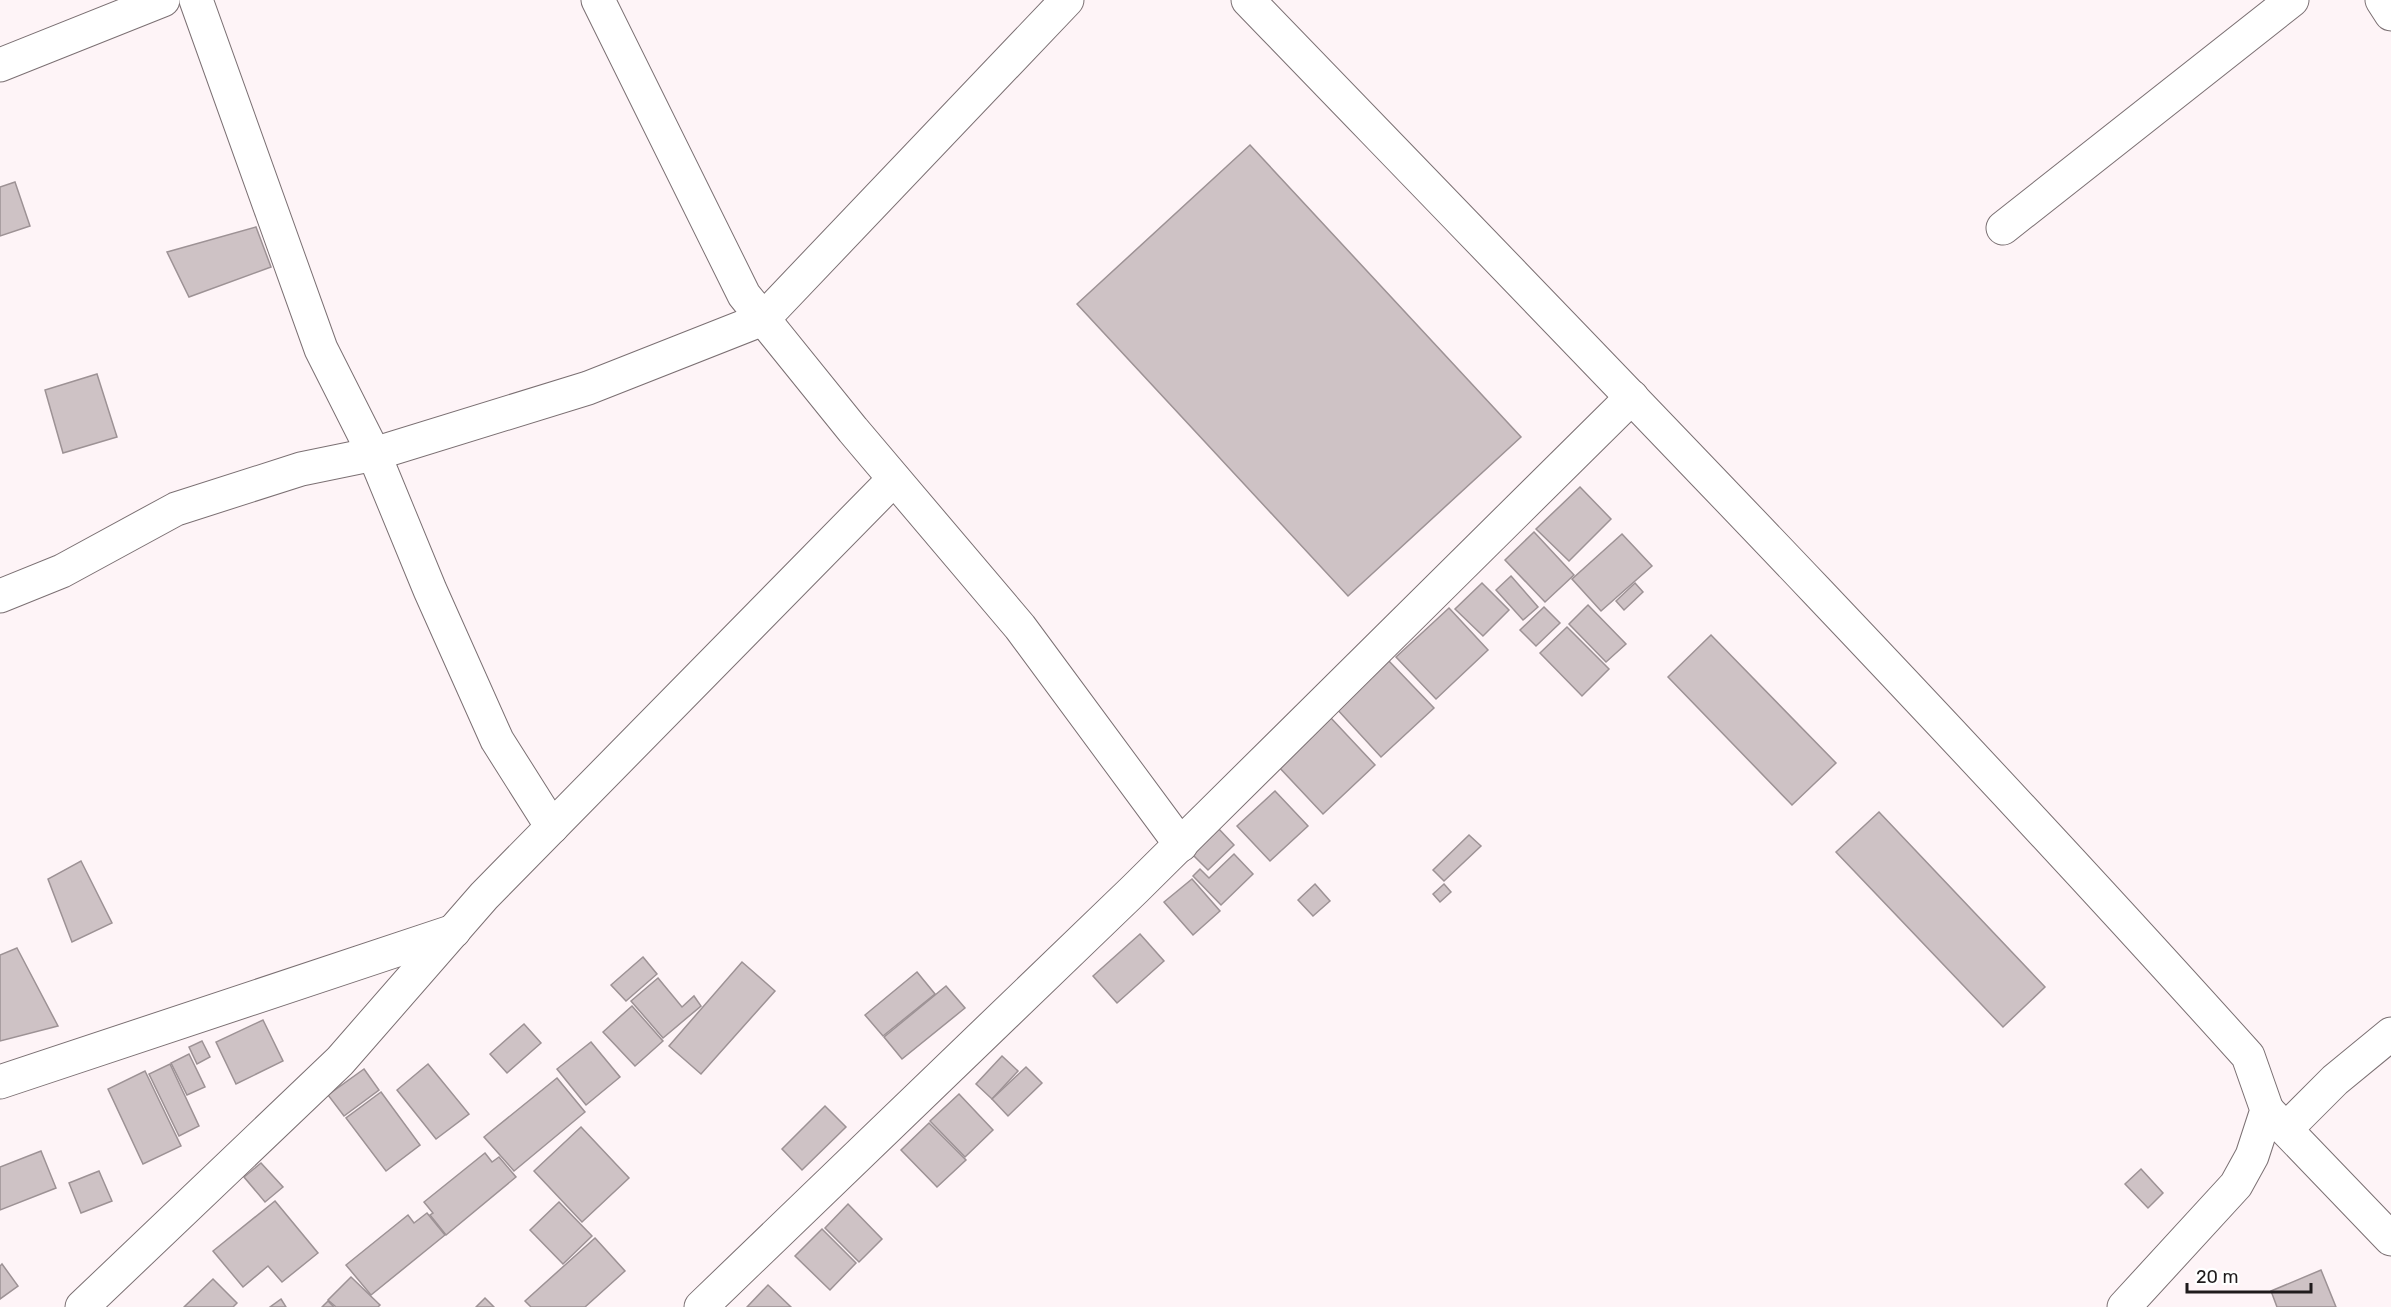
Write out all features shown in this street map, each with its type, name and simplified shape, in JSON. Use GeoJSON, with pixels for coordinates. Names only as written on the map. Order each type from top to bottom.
{"type":"FeatureCollection","features":[{"type":"Feature","properties":{"kind":"street"},"geometry":{"type":"LineString","coordinates":[[0,65],[163,0]]}},
{"type":"Feature","properties":{"kind":"street"},"geometry":{"type":"LineString","coordinates":[[196,0],[321,350],[374,454],[430,590],[497,740],[552,827]]}},
{"type":"Feature","properties":{"kind":"street"},"geometry":{"type":"LineString","coordinates":[[598,0],[744,295],[894,479],[1020,627],[1181,844]]}},
{"type":"Feature","properties":{"kind":"street"},"geometry":{"type":"LineString","coordinates":[[0,596],[62,572],[176,508],[301,469],[374,454],[588,388],[763,319],[1067,0]]}},
{"type":"Feature","properties":{"kind":"street"},"geometry":{"type":"LineString","coordinates":[[1248,0],[1632,397],[2003,789],[2242,1049],[2248,1056],[2277,1120],[2391,1239]]}},
{"type":"Feature","properties":{"kind":"street"},"geometry":{"type":"LineString","coordinates":[[2003,228],[2292,0]]}},
{"type":"Feature","properties":{"kind":"street"},"geometry":{"type":"LineString","coordinates":[[2382,0],[2391,14]]}},
{"type":"Feature","properties":{"kind":"street"},"geometry":{"type":"LineString","coordinates":[[701,1307],[1181,844],[1632,397]]}},
{"type":"Feature","properties":{"kind":"street"},"geometry":{"type":"LineString","coordinates":[[82,1307],[340,1061],[484,896],[894,479]]}},
{"type":"Feature","properties":{"kind":"street"},"geometry":{"type":"LineString","coordinates":[[0,1082],[454,931]]}},
{"type":"Feature","properties":{"kind":"street"},"geometry":{"type":"LineString","coordinates":[[2124,1307],[2236,1185],[2252,1156],[2277,1120],[2335,1080],[2391,1034]]}},
{"type":"Feature","properties":{"kind":"building"},"geometry":{"type":"Polygon","coordinates":[[[1250,145],[1521,437],[1348,596],[1077,304],[1250,145]]]}},
{"type":"Feature","properties":{"kind":"building"},"geometry":{"type":"Polygon","coordinates":[[[15,182],[30,226],[0,236],[0,187],[15,182]]]}},
{"type":"Feature","properties":{"kind":"building"},"geometry":{"type":"Polygon","coordinates":[[[256,227],[271,267],[189,297],[167,252],[256,227]]]}},
{"type":"Feature","properties":{"kind":"building"},"geometry":{"type":"Polygon","coordinates":[[[97,374],[117,437],[63,453],[45,390],[97,374]]]}},
{"type":"Feature","properties":{"kind":"building"},"geometry":{"type":"Polygon","coordinates":[[[1580,487],[1611,519],[1569,561],[1536,529],[1580,487]]]}},
{"type":"Feature","properties":{"kind":"building"},"geometry":{"type":"Polygon","coordinates":[[[1534,532],[1574,575],[1545,602],[1505,560],[1534,532]]]}},
{"type":"Feature","properties":{"kind":"building"},"geometry":{"type":"Polygon","coordinates":[[[1622,534],[1652,566],[1601,611],[1572,579],[1622,534]]]}},
{"type":"Feature","properties":{"kind":"building"},"geometry":{"type":"Polygon","coordinates":[[[1511,576],[1538,607],[1523,620],[1496,590],[1511,576]]]}},
{"type":"Feature","properties":{"kind":"building"},"geometry":{"type":"Polygon","coordinates":[[[1482,583],[1509,610],[1483,636],[1455,609],[1482,583]]]}},
{"type":"Feature","properties":{"kind":"building"},"geometry":{"type":"Polygon","coordinates":[[[1635,583],[1643,592],[1624,610],[1616,601],[1635,583]]]}},
{"type":"Feature","properties":{"kind":"building"},"geometry":{"type":"Polygon","coordinates":[[[1588,605],[1626,644],[1606,662],[1569,624],[1588,605]]]}},
{"type":"Feature","properties":{"kind":"building"},"geometry":{"type":"Polygon","coordinates":[[[1544,607],[1560,623],[1536,646],[1520,630],[1544,607]]]}},
{"type":"Feature","properties":{"kind":"building"},"geometry":{"type":"Polygon","coordinates":[[[1449,608],[1488,650],[1436,699],[1396,657],[1449,608]]]}},
{"type":"Feature","properties":{"kind":"building"},"geometry":{"type":"Polygon","coordinates":[[[1567,627],[1609,669],[1582,696],[1540,653],[1567,627]]]}},
{"type":"Feature","properties":{"kind":"building"},"geometry":{"type":"Polygon","coordinates":[[[1711,635],[1836,763],[1792,805],[1668,677],[1711,635]]]}},
{"type":"Feature","properties":{"kind":"building"},"geometry":{"type":"Polygon","coordinates":[[[1388,660],[1434,708],[1381,757],[1336,708],[1388,660]]]}},
{"type":"Feature","properties":{"kind":"building"},"geometry":{"type":"Polygon","coordinates":[[[1330,717],[1375,765],[1323,814],[1277,765],[1330,717]]]}},
{"type":"Feature","properties":{"kind":"building"},"geometry":{"type":"Polygon","coordinates":[[[1275,791],[1308,826],[1270,861],[1237,826],[1275,791]]]}},
{"type":"Feature","properties":{"kind":"building"},"geometry":{"type":"Polygon","coordinates":[[[1879,812],[2045,987],[2003,1027],[1836,852],[1879,812]]]}},
{"type":"Feature","properties":{"kind":"building"},"geometry":{"type":"Polygon","coordinates":[[[1218,828],[1234,845],[1208,870],[1192,854],[1218,828]]]}},
{"type":"Feature","properties":{"kind":"building"},"geometry":{"type":"Polygon","coordinates":[[[1469,835],[1481,846],[1444,881],[1433,870],[1469,835]]]}},
{"type":"Feature","properties":{"kind":"building"},"geometry":{"type":"Polygon","coordinates":[[[1234,854],[1253,874],[1221,905],[1193,876],[1200,869],[1209,878],[1234,854]]]}},
{"type":"Feature","properties":{"kind":"building"},"geometry":{"type":"Polygon","coordinates":[[[81,861],[112,923],[72,942],[48,879],[81,861]]]}},
{"type":"Feature","properties":{"kind":"building"},"geometry":{"type":"Polygon","coordinates":[[[1192,879],[1220,911],[1193,935],[1164,902],[1192,879]]]}},
{"type":"Feature","properties":{"kind":"building"},"geometry":{"type":"Polygon","coordinates":[[[1315,884],[1330,901],[1313,916],[1298,900],[1315,884]]]}},
{"type":"Feature","properties":{"kind":"building"},"geometry":{"type":"Polygon","coordinates":[[[1444,884],[1451,892],[1440,902],[1433,894],[1444,884]]]}},
{"type":"Feature","properties":{"kind":"building"},"geometry":{"type":"Polygon","coordinates":[[[1140,934],[1164,961],[1117,1003],[1093,976],[1140,934]]]}},
{"type":"Feature","properties":{"kind":"building"},"geometry":{"type":"Polygon","coordinates":[[[17,948],[58,1026],[0,1041],[0,955],[17,948]]]}},
{"type":"Feature","properties":{"kind":"building"},"geometry":{"type":"Polygon","coordinates":[[[643,957],[657,974],[626,1001],[611,985],[643,957]]]}},
{"type":"Feature","properties":{"kind":"building"},"geometry":{"type":"Polygon","coordinates":[[[742,962],[775,991],[701,1074],[669,1046],[742,962]]]}},
{"type":"Feature","properties":{"kind":"building"},"geometry":{"type":"Polygon","coordinates":[[[917,972],[935,994],[883,1036],[865,1015],[917,972]]]}},
{"type":"Feature","properties":{"kind":"building"},"geometry":{"type":"Polygon","coordinates":[[[658,978],[682,1007],[694,996],[701,1006],[663,1038],[631,1001],[658,978]]]}},
{"type":"Feature","properties":{"kind":"building"},"geometry":{"type":"Polygon","coordinates":[[[946,986],[965,1008],[902,1059],[884,1037],[946,986]]]}},
{"type":"Feature","properties":{"kind":"building"},"geometry":{"type":"Polygon","coordinates":[[[632,1006],[663,1041],[635,1066],[603,1032],[632,1006]]]}},
{"type":"Feature","properties":{"kind":"building"},"geometry":{"type":"Polygon","coordinates":[[[263,1020],[283,1061],[236,1084],[216,1042],[263,1020]]]}},
{"type":"Feature","properties":{"kind":"building"},"geometry":{"type":"Polygon","coordinates":[[[524,1024],[541,1043],[507,1073],[490,1054],[524,1024]]]}},
{"type":"Feature","properties":{"kind":"building"},"geometry":{"type":"Polygon","coordinates":[[[202,1041],[210,1057],[197,1064],[189,1047],[202,1041]]]}},
{"type":"Feature","properties":{"kind":"building"},"geometry":{"type":"Polygon","coordinates":[[[591,1042],[620,1077],[586,1105],[557,1069],[591,1042]]]}},
{"type":"Feature","properties":{"kind":"building"},"geometry":{"type":"Polygon","coordinates":[[[189,1054],[205,1087],[187,1095],[171,1063],[189,1054]]]}},
{"type":"Feature","properties":{"kind":"building"},"geometry":{"type":"Polygon","coordinates":[[[1002,1056],[1018,1071],[992,1099],[976,1084],[1002,1056]]]}},
{"type":"Feature","properties":{"kind":"building"},"geometry":{"type":"Polygon","coordinates":[[[170,1064],[199,1126],[179,1136],[149,1074],[170,1064]]]}},
{"type":"Feature","properties":{"kind":"building"},"geometry":{"type":"Polygon","coordinates":[[[428,1064],[469,1114],[436,1139],[397,1090],[428,1064]]]}},
{"type":"Feature","properties":{"kind":"building"},"geometry":{"type":"Polygon","coordinates":[[[1026,1067],[1042,1083],[1008,1116],[992,1099],[1026,1067]]]}},
{"type":"Feature","properties":{"kind":"building"},"geometry":{"type":"Polygon","coordinates":[[[364,1069],[379,1090],[344,1116],[328,1095],[364,1069]]]}},
{"type":"Feature","properties":{"kind":"building"},"geometry":{"type":"Polygon","coordinates":[[[145,1071],[181,1146],[143,1164],[108,1089],[145,1071]]]}},
{"type":"Feature","properties":{"kind":"building"},"geometry":{"type":"Polygon","coordinates":[[[557,1078],[585,1112],[514,1171],[484,1137],[557,1078]]]}},
{"type":"Feature","properties":{"kind":"building"},"geometry":{"type":"Polygon","coordinates":[[[381,1092],[420,1145],[386,1171],[346,1118],[381,1092]]]}},
{"type":"Feature","properties":{"kind":"building"},"geometry":{"type":"Polygon","coordinates":[[[959,1094],[993,1130],[965,1157],[930,1121],[959,1094]]]}},
{"type":"Feature","properties":{"kind":"building"},"geometry":{"type":"Polygon","coordinates":[[[825,1106],[846,1127],[802,1170],[782,1149],[825,1106]]]}},
{"type":"Feature","properties":{"kind":"building"},"geometry":{"type":"Polygon","coordinates":[[[929,1123],[966,1160],[937,1187],[901,1150],[929,1123]]]}},
{"type":"Feature","properties":{"kind":"building"},"geometry":{"type":"Polygon","coordinates":[[[581,1127],[629,1178],[582,1222],[534,1171],[581,1127]]]}},
{"type":"Feature","properties":{"kind":"building"},"geometry":{"type":"Polygon","coordinates":[[[41,1151],[56,1188],[0,1210],[0,1167],[41,1151]]]}},
{"type":"Feature","properties":{"kind":"building"},"geometry":{"type":"Polygon","coordinates":[[[485,1153],[492,1162],[499,1157],[516,1177],[446,1235],[430,1215],[433,1213],[424,1202],[485,1153]]]}},
{"type":"Feature","properties":{"kind":"building"},"geometry":{"type":"Polygon","coordinates":[[[261,1163],[283,1187],[265,1202],[244,1177],[261,1163]]]}},
{"type":"Feature","properties":{"kind":"building"},"geometry":{"type":"Polygon","coordinates":[[[2141,1169],[2163,1193],[2148,1208],[2125,1184],[2141,1169]]]}},
{"type":"Feature","properties":{"kind":"building"},"geometry":{"type":"Polygon","coordinates":[[[99,1171],[112,1201],[81,1213],[69,1183],[99,1171]]]}},
{"type":"Feature","properties":{"kind":"building"},"geometry":{"type":"Polygon","coordinates":[[[275,1201],[318,1253],[282,1282],[268,1266],[243,1287],[213,1251],[275,1201]]]}},
{"type":"Feature","properties":{"kind":"building"},"geometry":{"type":"Polygon","coordinates":[[[559,1202],[592,1236],[563,1264],[530,1230],[559,1202]]]}},
{"type":"Feature","properties":{"kind":"building"},"geometry":{"type":"Polygon","coordinates":[[[848,1204],[882,1239],[859,1262],[825,1228],[848,1204]]]}},
{"type":"Feature","properties":{"kind":"building"},"geometry":{"type":"Polygon","coordinates":[[[427,1213],[445,1235],[371,1295],[346,1265],[408,1215],[414,1223],[427,1213]]]}},
{"type":"Feature","properties":{"kind":"building"},"geometry":{"type":"Polygon","coordinates":[[[822,1229],[856,1263],[830,1290],[795,1256],[822,1229]]]}},
{"type":"Feature","properties":{"kind":"building"},"geometry":{"type":"Polygon","coordinates":[[[595,1238],[625,1271],[585,1307],[531,1307],[525,1301],[595,1238]]]}},
{"type":"Feature","properties":{"kind":"building"},"geometry":{"type":"Polygon","coordinates":[[[2,1264],[18,1286],[0,1299],[0,1266],[2,1264]]]}},
{"type":"Feature","properties":{"kind":"building"},"geometry":{"type":"Polygon","coordinates":[[[2321,1270],[2336,1307],[2277,1307],[2271,1291],[2321,1270]]]}},
{"type":"Feature","properties":{"kind":"building"},"geometry":{"type":"Polygon","coordinates":[[[351,1277],[380,1305],[378,1307],[336,1307],[328,1300],[351,1277]]]}},
{"type":"Feature","properties":{"kind":"building"},"geometry":{"type":"Polygon","coordinates":[[[213,1279],[237,1303],[233,1307],[184,1307],[213,1279]]]}},
{"type":"Feature","properties":{"kind":"building"},"geometry":{"type":"Polygon","coordinates":[[[768,1285],[791,1307],[747,1307],[768,1285]]]}},
{"type":"Feature","properties":{"kind":"building"},"geometry":{"type":"Polygon","coordinates":[[[485,1298],[494,1307],[476,1307],[485,1298]]]}},
{"type":"Feature","properties":{"kind":"building"},"geometry":{"type":"Polygon","coordinates":[[[281,1299],[286,1307],[270,1307],[281,1299]]]}},
{"type":"Feature","properties":{"kind":"building"},"geometry":{"type":"Polygon","coordinates":[[[328,1301],[334,1307],[322,1307],[328,1301]]]}}]}
